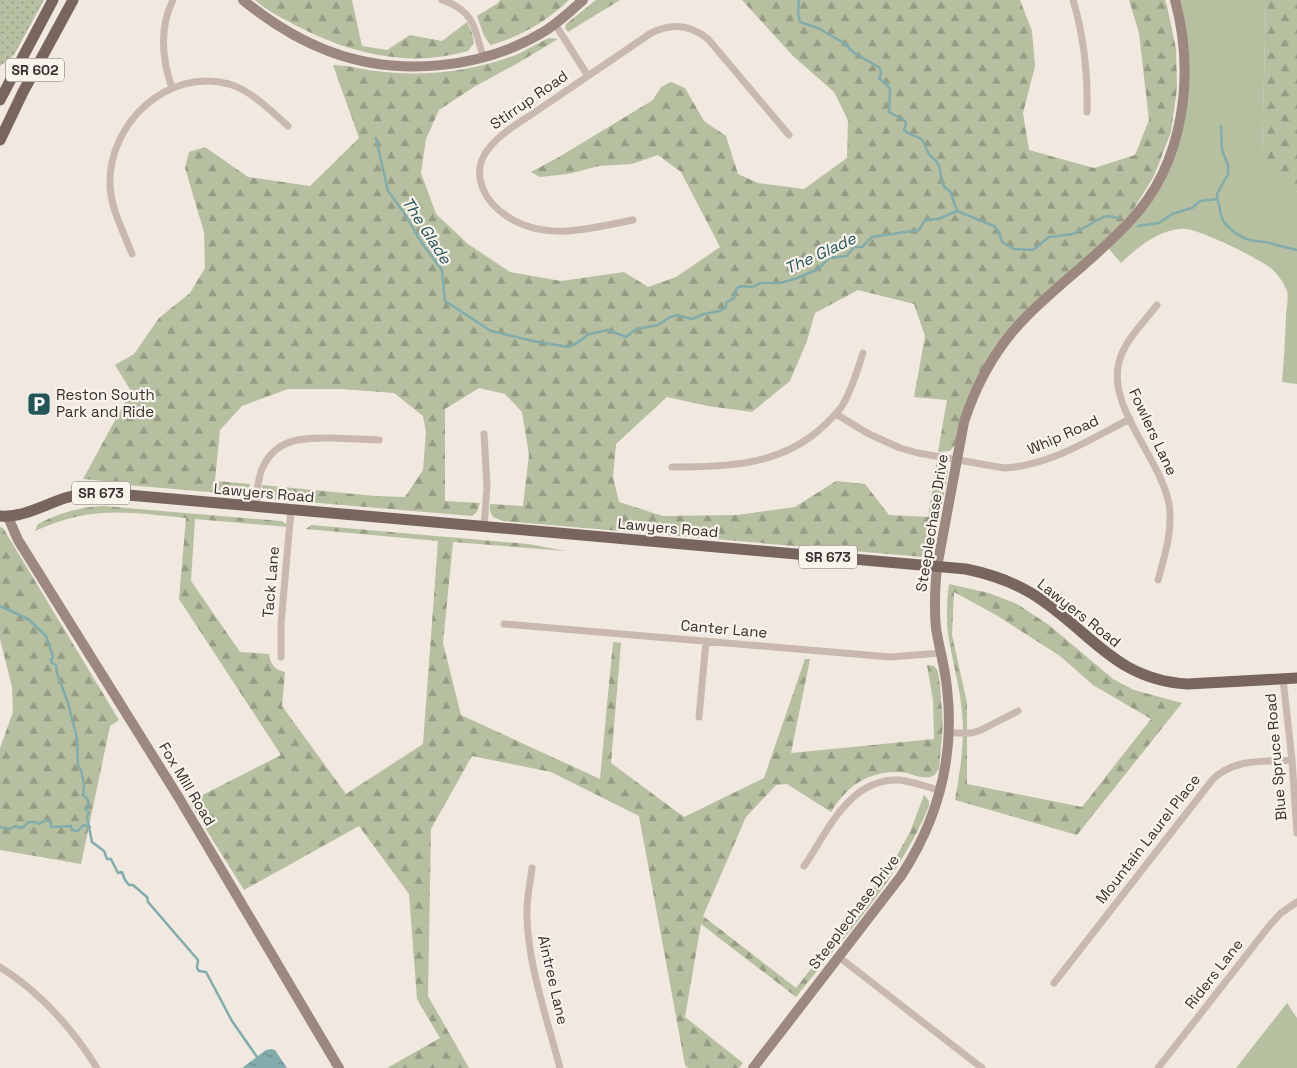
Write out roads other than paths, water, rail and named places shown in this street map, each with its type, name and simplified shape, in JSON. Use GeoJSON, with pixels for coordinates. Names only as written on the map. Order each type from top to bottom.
{"type":"FeatureCollection","features":[{"type":"Feature","properties":{"kind":"main road","name":"SR 602"},"geometry":{"type":"LineString","coordinates":[[0,100],[53,0]]}},
{"type":"Feature","properties":{"kind":"main road","name":"SR 602"},"geometry":{"type":"LineString","coordinates":[[0,140],[23,92],[73,0]]}},
{"type":"Feature","properties":{"kind":"main road","name":"Lawyers Road"},"geometry":{"type":"LineString","coordinates":[[2,515],[24,513],[65,498],[92,493],[937,567],[984,573],[1016,585],[1046,603],[1119,662],[1144,676],[1173,683],[1188,684],[1297,678]]}},
{"type":"Feature","properties":{"kind":"street"},"geometry":{"type":"LineString","coordinates":[[172,88],[166,68],[163,47],[166,19],[173,0]]}},
{"type":"Feature","properties":{"kind":"street"},"geometry":{"type":"LineString","coordinates":[[243,0],[290,34],[324,49],[350,58],[394,65],[420,66],[462,62],[526,41],[555,24],[583,0]]}},
{"type":"Feature","properties":{"kind":"street"},"geometry":{"type":"LineString","coordinates":[[442,0],[460,8],[471,19],[482,57]]}},
{"type":"Feature","properties":{"kind":"street"},"geometry":{"type":"LineString","coordinates":[[1073,0],[1085,59],[1087,112]]}},
{"type":"Feature","properties":{"kind":"street","name":"Steeplechase Drive"},"geometry":{"type":"LineString","coordinates":[[753,1068],[902,876],[927,831],[946,770],[949,733],[947,686],[936,627],[937,567],[964,422],[971,401],[989,363],[1000,347],[1026,316],[1105,246],[1130,221],[1148,198],[1159,179],[1174,141],[1183,100],[1185,57],[1176,0]]}},
{"type":"Feature","properties":{"kind":"street","name":"Stirrup Road"},"geometry":{"type":"LineString","coordinates":[[555,24],[588,76]]}},
{"type":"Feature","properties":{"kind":"street","name":"Stirrup Road"},"geometry":{"type":"LineString","coordinates":[[633,220],[576,231],[560,232],[535,229],[523,225],[492,205],[482,188],[480,163],[489,147],[498,139],[588,76],[659,29],[676,26],[693,29],[708,38],[789,135]]}},
{"type":"Feature","properties":{"kind":"street"},"geometry":{"type":"LineString","coordinates":[[132,254],[115,212],[110,185],[113,157],[123,132],[138,111],[160,94],[172,88],[203,82],[228,84],[249,94],[288,126]]}},
{"type":"Feature","properties":{"kind":"street","name":"Fowlers Lane"},"geometry":{"type":"LineString","coordinates":[[1157,305],[1128,343],[1119,360],[1117,371],[1118,388],[1130,419],[1162,482],[1169,503],[1170,529],[1158,580]]}},
{"type":"Feature","properties":{"kind":"street"},"geometry":{"type":"LineString","coordinates":[[672,467],[746,463],[777,456],[790,450],[810,438],[836,414],[848,395],[863,353]]}},
{"type":"Feature","properties":{"kind":"street","name":"Whip Road"},"geometry":{"type":"LineString","coordinates":[[836,414],[866,433],[900,448],[918,453],[1004,468],[1032,465],[1045,461],[1130,419]]}},
{"type":"Feature","properties":{"kind":"street"},"geometry":{"type":"LineString","coordinates":[[484,434],[487,479],[484,527]]}},
{"type":"Feature","properties":{"kind":"street"},"geometry":{"type":"LineString","coordinates":[[256,507],[262,469],[269,457],[286,443],[306,438],[379,440]]}},
{"type":"Feature","properties":{"kind":"street","name":"Tack Lane"},"geometry":{"type":"LineString","coordinates":[[281,657],[281,624],[291,510]]}},
{"type":"Feature","properties":{"kind":"street","name":"Fox Mill Road"},"geometry":{"type":"LineString","coordinates":[[2,515],[180,798],[339,1068]]}},
{"type":"Feature","properties":{"kind":"street","name":"Canter Lane"},"geometry":{"type":"LineString","coordinates":[[504,624],[890,657],[941,653]]}},
{"type":"Feature","properties":{"kind":"street"},"geometry":{"type":"LineString","coordinates":[[699,717],[706,641]]}},
{"type":"Feature","properties":{"kind":"street","name":"Blue Spruce Road"},"geometry":{"type":"LineString","coordinates":[[1283,679],[1292,760],[1297,833]]}},
{"type":"Feature","properties":{"kind":"street"},"geometry":{"type":"LineString","coordinates":[[949,733],[972,733],[982,730],[1018,711]]}},
{"type":"Feature","properties":{"kind":"street","name":"Mountain Laurel Place"},"geometry":{"type":"LineString","coordinates":[[1054,983],[1213,779],[1225,769],[1243,763],[1292,760]]}},
{"type":"Feature","properties":{"kind":"street"},"geometry":{"type":"LineString","coordinates":[[804,866],[838,813],[850,799],[867,786],[877,782],[899,780],[941,791]]}},
{"type":"Feature","properties":{"kind":"street","name":"Aintree Lane"},"geometry":{"type":"LineString","coordinates":[[532,868],[527,908],[528,936],[534,971],[560,1068]]}},
{"type":"Feature","properties":{"kind":"street","name":"Riders Lane"},"geometry":{"type":"LineString","coordinates":[[1158,1068],[1270,925],[1281,913],[1297,902]]}},
{"type":"Feature","properties":{"kind":"street"},"geometry":{"type":"LineString","coordinates":[[839,957],[982,1068]]}},
{"type":"Feature","properties":{"kind":"street"},"geometry":{"type":"LineString","coordinates":[[0,967],[29,988],[53,1010],[70,1029],[97,1068]]}},
{"type":"Feature","properties":{"kind":"water"},"geometry":{"type":"Polygon","coordinates":[[[266,1050],[275,1050],[287,1068],[242,1068],[266,1050]]]}},
{"type":"Feature","properties":{"kind":"waterway"},"geometry":{"type":"LineString","coordinates":[[799,0],[798,13],[800,22],[818,28],[880,68],[881,74],[879,78],[890,88],[889,112],[904,120],[906,124],[904,130],[906,132],[923,141],[929,154],[940,168],[944,186],[950,191],[957,211]]}},
{"type":"Feature","properties":{"kind":"waterway"},"geometry":{"type":"LineString","coordinates":[[1217,199],[1217,194],[1228,174],[1228,165],[1222,150],[1221,126]]}},
{"type":"Feature","properties":{"kind":"waterway","name":"The Glade"},"geometry":{"type":"LineString","coordinates":[[376,138],[388,191],[406,216],[421,242],[442,270],[445,301],[491,331],[568,347],[589,334],[608,330],[626,337],[636,329],[658,325],[677,315],[692,319],[704,314],[720,311],[726,307],[726,303],[734,298],[737,288],[742,286],[753,287],[760,283],[780,283],[798,278],[818,269],[829,258],[847,256],[854,247],[862,247],[872,237],[919,230],[925,220],[938,219],[957,211],[994,226],[999,232],[1002,242],[1014,249],[1033,250],[1049,237],[1073,234],[1103,217],[1118,218]]}},
{"type":"Feature","properties":{"kind":"waterway","name":"The Glade"},"geometry":{"type":"LineString","coordinates":[[1217,199],[1224,222],[1239,235],[1252,241],[1267,242],[1297,250]]}},
{"type":"Feature","properties":{"kind":"waterway","name":"The Glade"},"geometry":{"type":"LineString","coordinates":[[1138,226],[1159,223],[1172,214],[1192,208],[1200,201],[1217,199]]}},
{"type":"Feature","properties":{"kind":"waterway"},"geometry":{"type":"LineString","coordinates":[[0,606],[28,619],[46,636],[53,657],[51,660],[56,665],[77,738],[78,766],[81,770],[84,784],[83,795],[88,800],[88,807],[85,808],[89,813],[87,817],[92,842],[104,851],[107,859],[111,859],[118,873],[122,872],[129,885],[133,885],[147,897],[148,902],[198,960],[197,968],[199,971],[206,972],[232,1021],[257,1057]]}},
{"type":"Feature","properties":{"kind":"waterway"},"geometry":{"type":"LineString","coordinates":[[0,827],[10,829],[15,826],[22,828],[29,822],[39,824],[46,820],[51,822],[51,827],[71,826],[72,830],[78,831],[83,825],[90,827]]}},
{"type":"Feature","properties":{"kind":"place","name":"Reston South Park and Ride"},"geometry":{"type":"Point","coordinates":[39,404]}}]}
